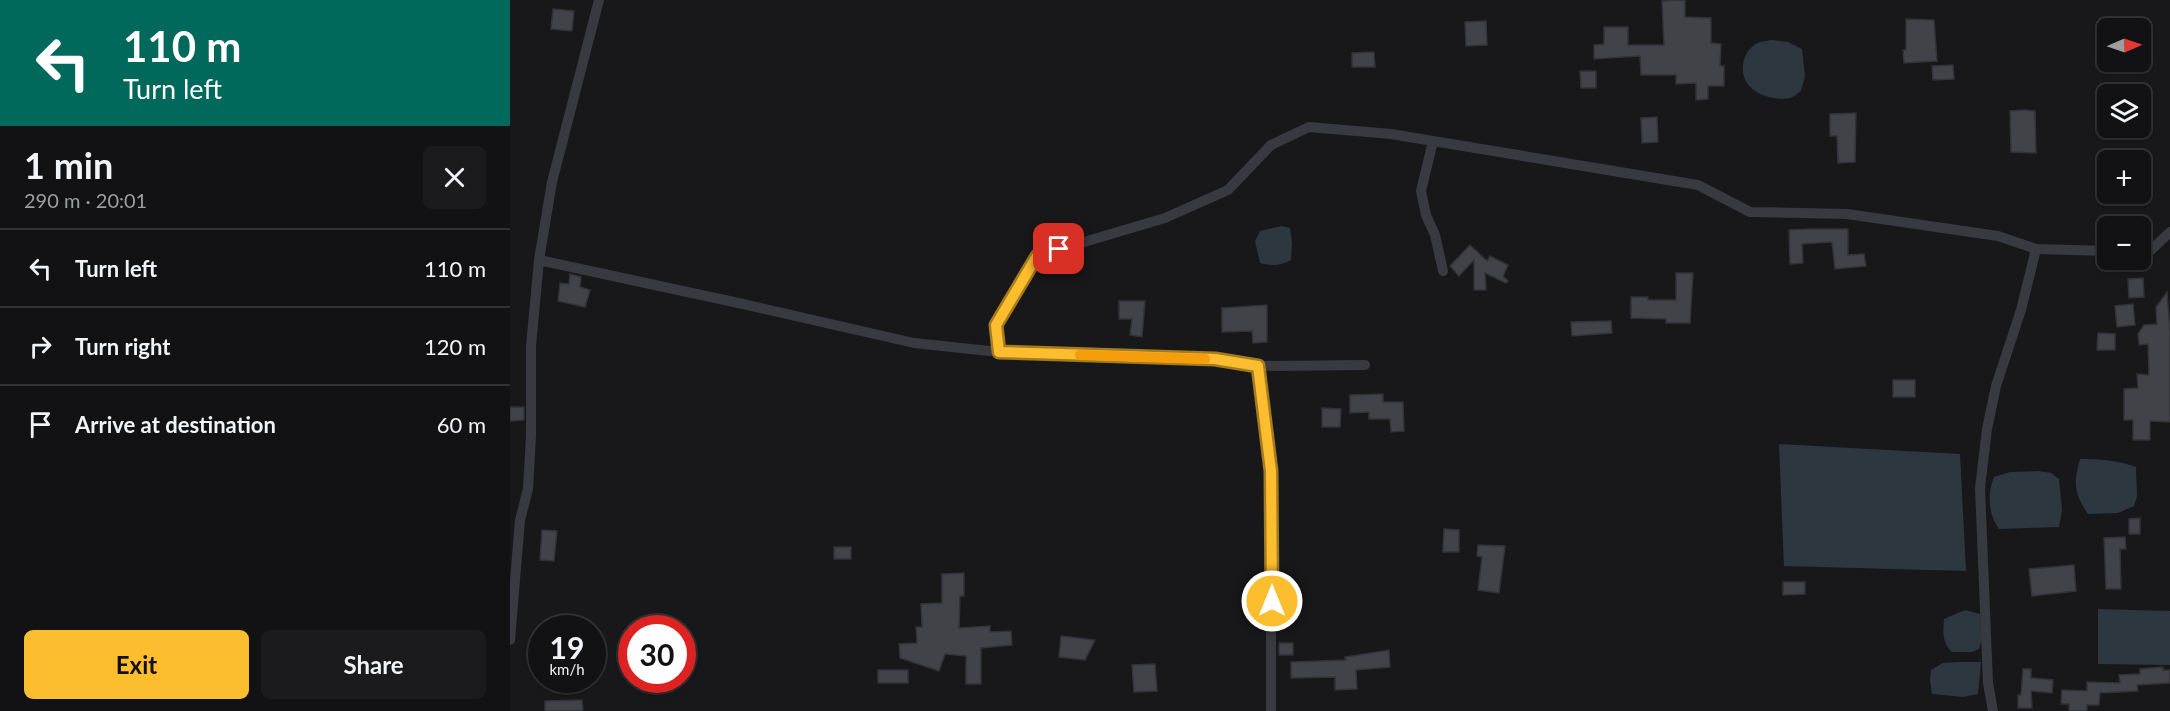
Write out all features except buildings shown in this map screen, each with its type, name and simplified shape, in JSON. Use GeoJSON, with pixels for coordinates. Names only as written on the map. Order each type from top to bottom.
{"type":"FeatureCollection","features":[{"type":"Feature","properties":{"kind":"street"},"geometry":{"type":"LineString","coordinates":[[510,640],[520,520],[528,489],[531,436],[531,346],[539,260],[552,182],[599,0]]}},
{"type":"Feature","properties":{"kind":"street"},"geometry":{"type":"LineString","coordinates":[[999,352],[996,325],[1037,256],[1165,218],[1228,190],[1271,146],[1309,127],[1391,134],[1698,185],[1750,212],[1847,214],[1998,236],[2036,249],[2097,251]]}},
{"type":"Feature","properties":{"kind":"street"},"geometry":{"type":"LineString","coordinates":[[1433,141],[1421,191],[1426,215],[1435,235],[1443,271]]}},
{"type":"Feature","properties":{"kind":"street"},"geometry":{"type":"LineString","coordinates":[[2151,250],[2170,232]]}},
{"type":"Feature","properties":{"kind":"street"},"geometry":{"type":"LineString","coordinates":[[1993,711],[1988,683],[1980,488],[1987,429],[1996,386],[2021,310],[2036,249]]}},
{"type":"Feature","properties":{"kind":"street"},"geometry":{"type":"LineString","coordinates":[[539,260],[914,344],[999,352],[1215,359],[1258,366],[1365,365]]}},
{"type":"Feature","properties":{"kind":"street"},"geometry":{"type":"LineString","coordinates":[[1258,366],[1271,471],[1271,711]]}},
{"type":"Feature","properties":{"kind":"shaded area"},"geometry":{"type":"Polygon","coordinates":[[[1772,40],[1788,42],[1802,49],[1805,76],[1801,91],[1790,98],[1772,98],[1760,94],[1750,87],[1744,78],[1744,60],[1749,50],[1758,43],[1772,40]]]}},
{"type":"Feature","properties":{"kind":"shaded area"},"geometry":{"type":"Polygon","coordinates":[[[1282,226],[1290,228],[1291,260],[1276,265],[1260,263],[1255,241],[1260,231],[1282,226]]]}},
{"type":"Feature","properties":{"kind":"shaded area"},"geometry":{"type":"Polygon","coordinates":[[[1779,444],[1960,454],[1966,571],[1784,566],[1779,444]]]}},
{"type":"Feature","properties":{"kind":"shaded area"},"geometry":{"type":"Polygon","coordinates":[[[2080,459],[2108,460],[2136,467],[2137,496],[2134,506],[2118,513],[2088,514],[2076,488],[2080,459]]]}},
{"type":"Feature","properties":{"kind":"shaded area"},"geometry":{"type":"Polygon","coordinates":[[[2010,472],[2051,473],[2059,479],[2062,510],[2059,527],[1999,529],[1990,504],[1990,490],[1994,477],[2010,472]]]}},
{"type":"Feature","properties":{"kind":"shaded area"},"geometry":{"type":"Polygon","coordinates":[[[2098,609],[2170,611],[2170,665],[2098,664],[2098,609]]]}},
{"type":"Feature","properties":{"kind":"shaded area"},"geometry":{"type":"Polygon","coordinates":[[[1965,610],[1980,614],[1982,639],[1979,649],[1972,652],[1952,652],[1946,645],[1944,637],[1944,619],[1965,610]]]}},
{"type":"Feature","properties":{"kind":"shaded area"},"geometry":{"type":"Polygon","coordinates":[[[1981,662],[1978,694],[1963,697],[1932,694],[1931,670],[1943,663],[1981,662]]]}},
{"type":"Feature","properties":{"kind":"slow traffic"},"geometry":{"type":"LineString","coordinates":[[1080,355],[1205,359]]}},
{"type":"Feature","properties":{"kind":"route"},"geometry":{"type":"LineString","coordinates":[[1059,249],[1037,256],[996,325],[999,352],[1215,359],[1258,366],[1271,471],[1272,601]]}}]}
